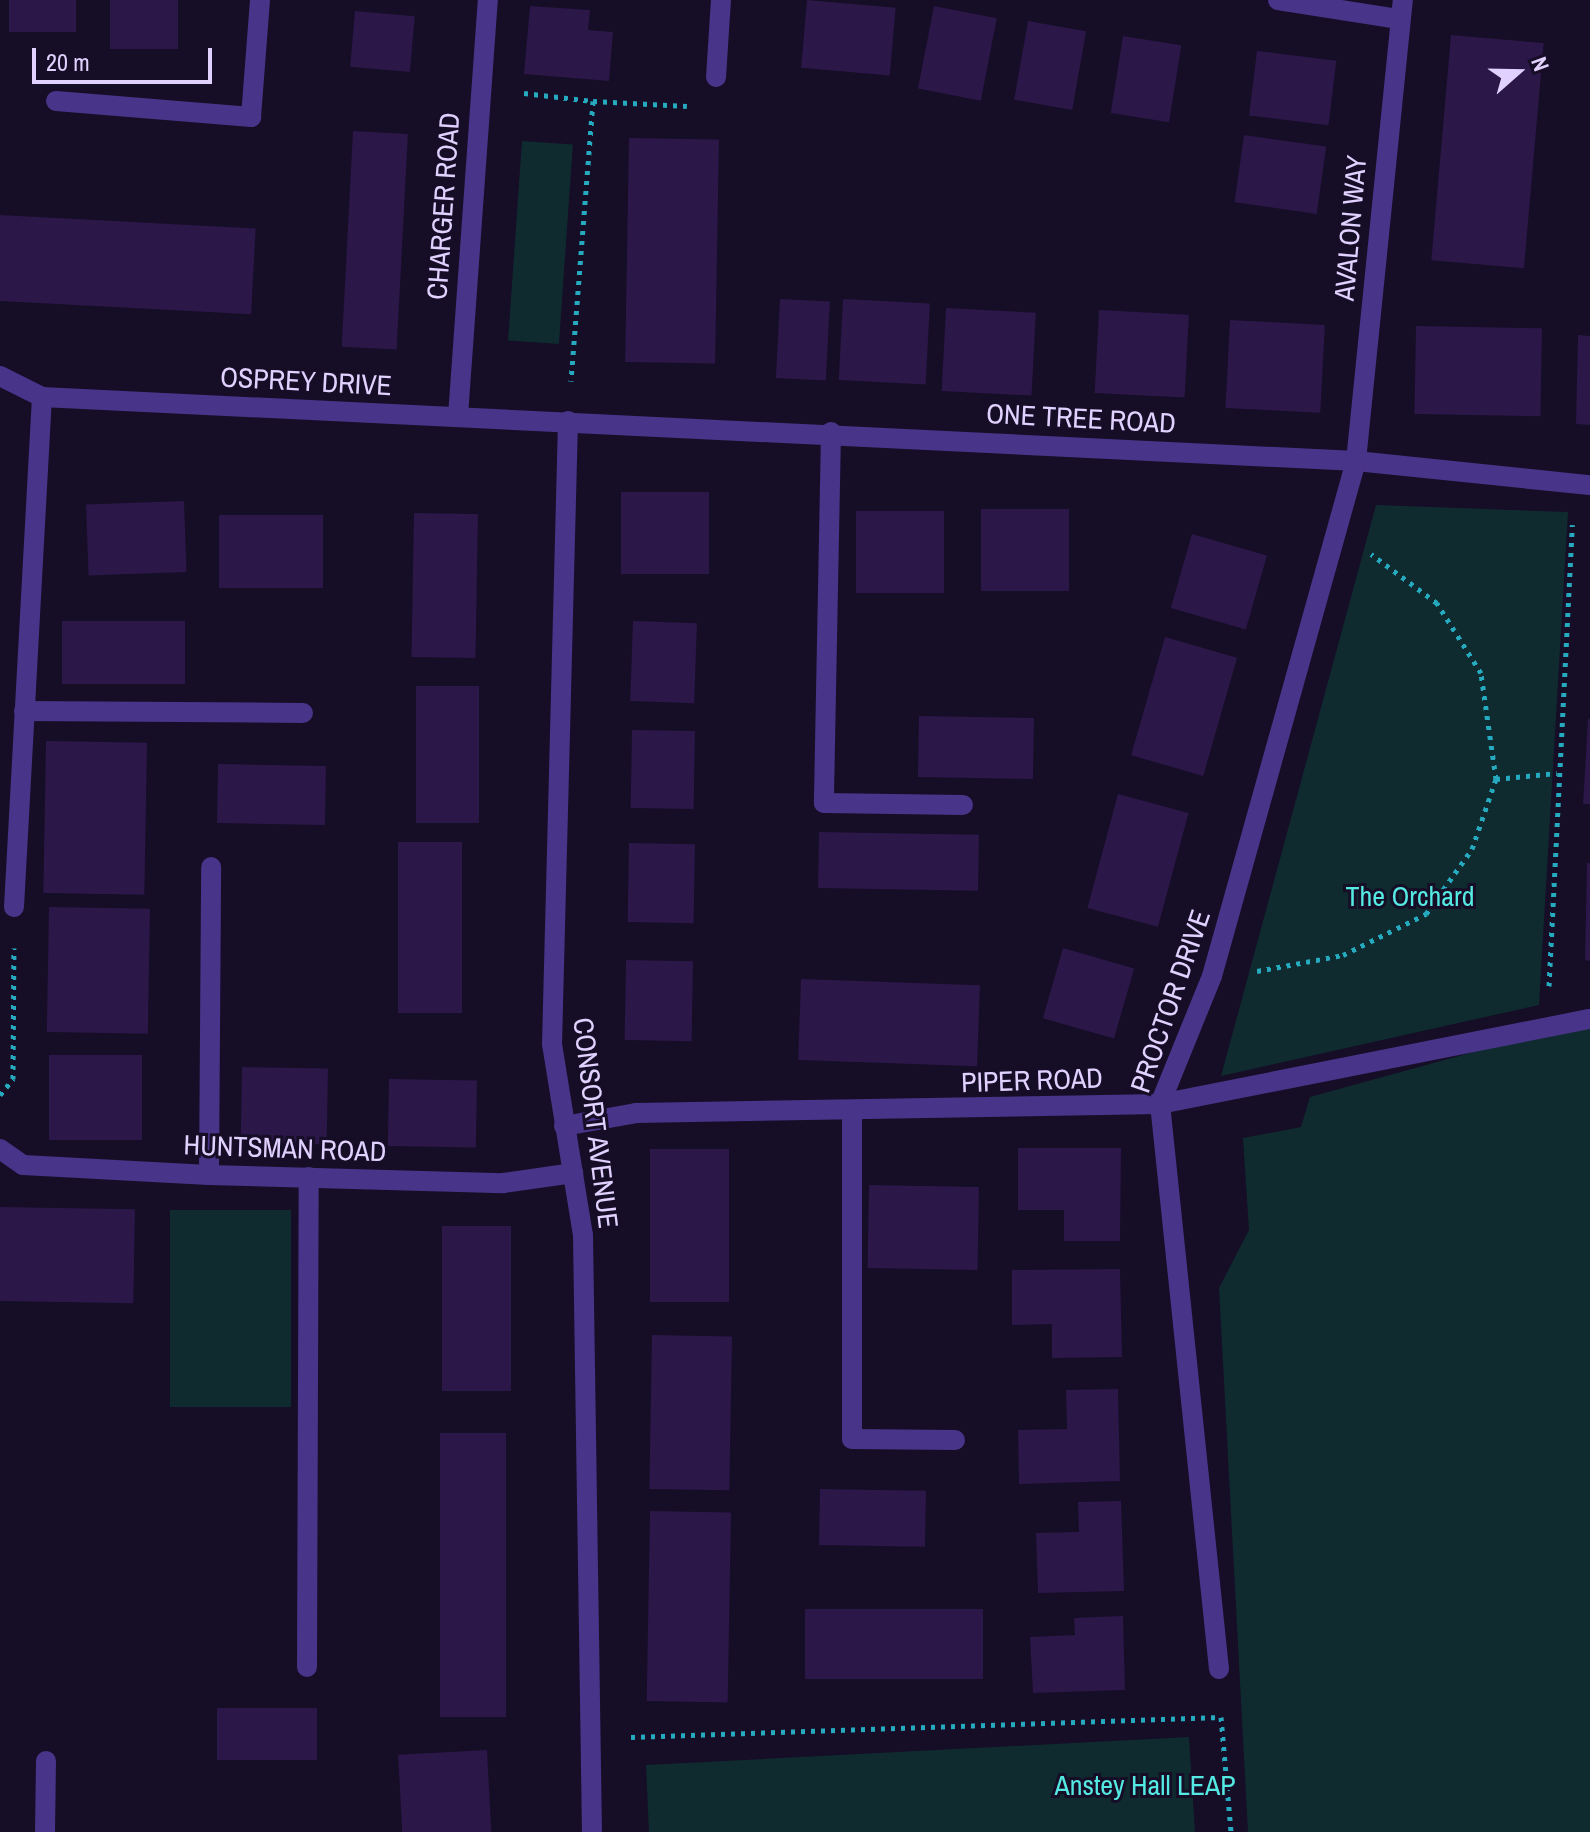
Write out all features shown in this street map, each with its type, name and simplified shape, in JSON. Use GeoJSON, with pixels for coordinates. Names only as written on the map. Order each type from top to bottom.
{"type":"FeatureCollection","features":[{"type":"Feature","properties":{"kind":"street"},"geometry":{"type":"LineString","coordinates":[[56,101],[251,117],[260,0]]}},
{"type":"Feature","properties":{"kind":"street","name":"CHARGER ROAD"},"geometry":{"type":"LineString","coordinates":[[458,416],[479,88],[488,0]]}},
{"type":"Feature","properties":{"kind":"street"},"geometry":{"type":"LineString","coordinates":[[716,77],[721,0]]}},
{"type":"Feature","properties":{"kind":"street"},"geometry":{"type":"LineString","coordinates":[[1278,0],[1401,10]]}},
{"type":"Feature","properties":{"kind":"street","name":"AVALON WAY"},"geometry":{"type":"LineString","coordinates":[[1356,461],[1401,10]]}},
{"type":"Feature","properties":{"kind":"street","name":"OSPREY DRIVE"},"geometry":{"type":"LineString","coordinates":[[0,376],[42,397],[568,421]]}},
{"type":"Feature","properties":{"kind":"street"},"geometry":{"type":"LineString","coordinates":[[14,907],[42,397]]}},
{"type":"Feature","properties":{"kind":"street","name":"ONE TREE ROAD"},"geometry":{"type":"LineString","coordinates":[[568,421],[1356,461],[1582,484]]}},
{"type":"Feature","properties":{"kind":"street","name":"CONSORT AVENUE"},"geometry":{"type":"LineString","coordinates":[[568,421],[552,1044],[583,1235],[586,1739],[592,1832]]}},
{"type":"Feature","properties":{"kind":"street"},"geometry":{"type":"LineString","coordinates":[[831,432],[824,803],[963,805]]}},
{"type":"Feature","properties":{"kind":"street","name":"PROCTOR DRIVE"},"geometry":{"type":"LineString","coordinates":[[1219,1669],[1160,1104],[1212,976],[1356,461]]}},
{"type":"Feature","properties":{"kind":"street"},"geometry":{"type":"LineString","coordinates":[[24,711],[303,713]]}},
{"type":"Feature","properties":{"kind":"street"},"geometry":{"type":"LineString","coordinates":[[209,1175],[211,867]]}},
{"type":"Feature","properties":{"kind":"street","name":"PIPER ROAD"},"geometry":{"type":"LineString","coordinates":[[564,1126],[636,1113],[852,1113],[1160,1104],[1590,1019]]}},
{"type":"Feature","properties":{"kind":"street"},"geometry":{"type":"LineString","coordinates":[[852,1113],[852,1439],[955,1440]]}},
{"type":"Feature","properties":{"kind":"street","name":"HUNTSMAN ROAD"},"geometry":{"type":"LineString","coordinates":[[0,1149],[23,1165],[209,1175],[503,1183],[573,1173]]}},
{"type":"Feature","properties":{"kind":"street"},"geometry":{"type":"LineString","coordinates":[[307,1667],[309,1177]]}},
{"type":"Feature","properties":{"kind":"street"},"geometry":{"type":"LineString","coordinates":[[45,1832],[46,1761]]}},
{"type":"Feature","properties":{"kind":"path"},"geometry":{"type":"LineString","coordinates":[[479,88],[593,101],[685,107],[716,77]]}},
{"type":"Feature","properties":{"kind":"path"},"geometry":{"type":"LineString","coordinates":[[568,421],[593,101]]}},
{"type":"Feature","properties":{"kind":"path"},"geometry":{"type":"LineString","coordinates":[[1548,1028],[1557,773],[1582,484]]}},
{"type":"Feature","properties":{"kind":"path"},"geometry":{"type":"LineString","coordinates":[[1212,976],[1343,955],[1426,914],[1472,849],[1496,779],[1481,673],[1437,603],[1339,529]]}},
{"type":"Feature","properties":{"kind":"path"},"geometry":{"type":"LineString","coordinates":[[1496,779],[1557,773]]}},
{"type":"Feature","properties":{"kind":"path"},"geometry":{"type":"LineString","coordinates":[[0,1095],[13,1079],[14,907]]}},
{"type":"Feature","properties":{"kind":"path"},"geometry":{"type":"LineString","coordinates":[[1219,1669],[1231,1832]]}},
{"type":"Feature","properties":{"kind":"path"},"geometry":{"type":"LineString","coordinates":[[586,1739],[1221,1717]]}},
{"type":"Feature","properties":{"kind":"green space"},"geometry":{"type":"Polygon","coordinates":[[[522,141],[573,145],[559,344],[508,341],[522,141]]]}},
{"type":"Feature","properties":{"kind":"green space","name":"The Orchard"},"geometry":{"type":"Polygon","coordinates":[[[1376,505],[1568,512],[1539,1005],[1221,1076],[1376,505]]]}},
{"type":"Feature","properties":{"kind":"green space"},"geometry":{"type":"Polygon","coordinates":[[[1590,1020],[1590,1832],[1248,1832],[1219,1288],[1249,1230],[1243,1138],[1301,1127],[1310,1097],[1590,1020]]]}},
{"type":"Feature","properties":{"kind":"green space"},"geometry":{"type":"Polygon","coordinates":[[[170,1210],[291,1210],[291,1407],[170,1407],[170,1210]]]}},
{"type":"Feature","properties":{"kind":"green space","name":"Anstey Hall LEAP"},"geometry":{"type":"Polygon","coordinates":[[[1189,1737],[1195,1832],[649,1832],[646,1765],[1189,1737]]]}},
{"type":"Feature","properties":{"kind":"building"},"geometry":{"type":"Polygon","coordinates":[[[9,0],[76,0],[76,32],[9,32],[9,0]]]}},
{"type":"Feature","properties":{"kind":"building"},"geometry":{"type":"Polygon","coordinates":[[[110,0],[178,0],[178,49],[110,49],[110,0]]]}},
{"type":"Feature","properties":{"kind":"building"},"geometry":{"type":"Polygon","coordinates":[[[807,0],[896,8],[890,75],[801,68],[807,0]]]}},
{"type":"Feature","properties":{"kind":"building"},"geometry":{"type":"Polygon","coordinates":[[[530,6],[590,10],[588,30],[613,32],[609,81],[524,74],[530,6]]]}},
{"type":"Feature","properties":{"kind":"building"},"geometry":{"type":"Polygon","coordinates":[[[934,6],[997,18],[981,101],[918,88],[934,6]]]}},
{"type":"Feature","properties":{"kind":"building"},"geometry":{"type":"Polygon","coordinates":[[[355,11],[415,16],[410,72],[350,67],[355,11]]]}},
{"type":"Feature","properties":{"kind":"building"},"geometry":{"type":"Polygon","coordinates":[[[1028,21],[1086,31],[1072,110],[1014,100],[1028,21]]]}},
{"type":"Feature","properties":{"kind":"building"},"geometry":{"type":"Polygon","coordinates":[[[1451,35],[1544,43],[1524,268],[1431,260],[1451,35]]]}},
{"type":"Feature","properties":{"kind":"building"},"geometry":{"type":"Polygon","coordinates":[[[1123,36],[1181,45],[1169,122],[1111,113],[1123,36]]]}},
{"type":"Feature","properties":{"kind":"building"},"geometry":{"type":"Polygon","coordinates":[[[1257,51],[1336,61],[1328,125],[1249,116],[1257,51]]]}},
{"type":"Feature","properties":{"kind":"building"},"geometry":{"type":"Polygon","coordinates":[[[353,131],[408,134],[397,350],[342,347],[353,131]]]}},
{"type":"Feature","properties":{"kind":"building"},"geometry":{"type":"Polygon","coordinates":[[[1244,135],[1326,147],[1317,214],[1235,202],[1244,135]]]}},
{"type":"Feature","properties":{"kind":"building"},"geometry":{"type":"Polygon","coordinates":[[[629,138],[719,140],[715,364],[625,362],[629,138]]]}},
{"type":"Feature","properties":{"kind":"building"},"geometry":{"type":"Polygon","coordinates":[[[0,215],[256,228],[251,314],[0,301],[0,215]]]}},
{"type":"Feature","properties":{"kind":"building"},"geometry":{"type":"Polygon","coordinates":[[[780,299],[830,302],[826,381],[776,378],[780,299]]]}},
{"type":"Feature","properties":{"kind":"building"},"geometry":{"type":"Polygon","coordinates":[[[843,299],[930,304],[926,384],[839,380],[843,299]]]}},
{"type":"Feature","properties":{"kind":"building"},"geometry":{"type":"Polygon","coordinates":[[[946,308],[1036,313],[1032,396],[942,391],[946,308]]]}},
{"type":"Feature","properties":{"kind":"building"},"geometry":{"type":"Polygon","coordinates":[[[1099,310],[1189,315],[1185,398],[1095,393],[1099,310]]]}},
{"type":"Feature","properties":{"kind":"building"},"geometry":{"type":"Polygon","coordinates":[[[1230,320],[1325,325],[1320,413],[1225,408],[1230,320]]]}},
{"type":"Feature","properties":{"kind":"building"},"geometry":{"type":"Polygon","coordinates":[[[1416,326],[1542,328],[1540,416],[1414,414],[1416,326]]]}},
{"type":"Feature","properties":{"kind":"building"},"geometry":{"type":"Polygon","coordinates":[[[1578,335],[1590,336],[1590,425],[1576,424],[1578,335]]]}},
{"type":"Feature","properties":{"kind":"building"},"geometry":{"type":"Polygon","coordinates":[[[621,492],[709,492],[709,574],[621,574],[621,492]]]}},
{"type":"Feature","properties":{"kind":"building"},"geometry":{"type":"Polygon","coordinates":[[[184,501],[186,572],[89,575],[86,504],[184,501]]]}},
{"type":"Feature","properties":{"kind":"building"},"geometry":{"type":"Polygon","coordinates":[[[981,509],[1069,509],[1069,591],[981,591],[981,509]]]}},
{"type":"Feature","properties":{"kind":"building"},"geometry":{"type":"Polygon","coordinates":[[[856,511],[944,511],[944,593],[856,593],[856,511]]]}},
{"type":"Feature","properties":{"kind":"building"},"geometry":{"type":"Polygon","coordinates":[[[414,513],[478,514],[475,658],[411,657],[414,513]]]}},
{"type":"Feature","properties":{"kind":"building"},"geometry":{"type":"Polygon","coordinates":[[[219,515],[323,515],[323,588],[219,588],[219,515]]]}},
{"type":"Feature","properties":{"kind":"building"},"geometry":{"type":"Polygon","coordinates":[[[1192,534],[1267,555],[1246,630],[1171,608],[1192,534]]]}},
{"type":"Feature","properties":{"kind":"building"},"geometry":{"type":"Polygon","coordinates":[[[62,621],[185,621],[185,684],[62,684],[62,621]]]}},
{"type":"Feature","properties":{"kind":"building"},"geometry":{"type":"Polygon","coordinates":[[[633,621],[697,623],[694,703],[630,701],[633,621]]]}},
{"type":"Feature","properties":{"kind":"building"},"geometry":{"type":"Polygon","coordinates":[[[1165,637],[1237,658],[1203,776],[1131,755],[1165,637]]]}},
{"type":"Feature","properties":{"kind":"building"},"geometry":{"type":"Polygon","coordinates":[[[416,686],[479,686],[479,823],[416,823],[416,686]]]}},
{"type":"Feature","properties":{"kind":"building"},"geometry":{"type":"Polygon","coordinates":[[[919,716],[1034,718],[1033,779],[918,777],[919,716]]]}},
{"type":"Feature","properties":{"kind":"building"},"geometry":{"type":"Polygon","coordinates":[[[1588,719],[1590,804],[1583,804],[1588,719]]]}},
{"type":"Feature","properties":{"kind":"building"},"geometry":{"type":"Polygon","coordinates":[[[632,730],[695,731],[694,809],[631,808],[632,730]]]}},
{"type":"Feature","properties":{"kind":"building"},"geometry":{"type":"Polygon","coordinates":[[[46,741],[147,743],[144,895],[43,893],[46,741]]]}},
{"type":"Feature","properties":{"kind":"building"},"geometry":{"type":"Polygon","coordinates":[[[218,764],[326,766],[325,825],[217,823],[218,764]]]}},
{"type":"Feature","properties":{"kind":"building"},"geometry":{"type":"Polygon","coordinates":[[[1118,794],[1189,813],[1158,927],[1087,908],[1118,794]]]}},
{"type":"Feature","properties":{"kind":"building"},"geometry":{"type":"Polygon","coordinates":[[[819,832],[979,835],[978,891],[818,888],[819,832]]]}},
{"type":"Feature","properties":{"kind":"building"},"geometry":{"type":"Polygon","coordinates":[[[398,842],[462,842],[462,1013],[398,1013],[398,842]]]}},
{"type":"Feature","properties":{"kind":"building"},"geometry":{"type":"Polygon","coordinates":[[[629,843],[695,844],[694,923],[628,922],[629,843]]]}},
{"type":"Feature","properties":{"kind":"building"},"geometry":{"type":"Polygon","coordinates":[[[1587,863],[1590,863],[1590,961],[1585,960],[1587,863]]]}},
{"type":"Feature","properties":{"kind":"building"},"geometry":{"type":"Polygon","coordinates":[[[49,907],[150,909],[148,1034],[47,1032],[49,907]]]}},
{"type":"Feature","properties":{"kind":"building"},"geometry":{"type":"Polygon","coordinates":[[[1063,948],[1134,968],[1114,1039],[1043,1018],[1063,948]]]}},
{"type":"Feature","properties":{"kind":"building"},"geometry":{"type":"Polygon","coordinates":[[[626,960],[693,961],[692,1041],[625,1040],[626,960]]]}},
{"type":"Feature","properties":{"kind":"building"},"geometry":{"type":"Polygon","coordinates":[[[801,979],[980,985],[977,1066],[798,1060],[801,979]]]}},
{"type":"Feature","properties":{"kind":"building"},"geometry":{"type":"Polygon","coordinates":[[[49,1055],[142,1055],[142,1140],[49,1140],[49,1055]]]}},
{"type":"Feature","properties":{"kind":"building"},"geometry":{"type":"Polygon","coordinates":[[[242,1067],[328,1069],[327,1144],[241,1143],[242,1067]]]}},
{"type":"Feature","properties":{"kind":"building"},"geometry":{"type":"Polygon","coordinates":[[[389,1079],[477,1081],[476,1148],[388,1146],[389,1079]]]}},
{"type":"Feature","properties":{"kind":"building"},"geometry":{"type":"Polygon","coordinates":[[[1018,1148],[1121,1148],[1120,1241],[1064,1241],[1064,1210],[1018,1210],[1018,1148]]]}},
{"type":"Feature","properties":{"kind":"building"},"geometry":{"type":"Polygon","coordinates":[[[650,1149],[729,1149],[729,1302],[650,1302],[650,1149]]]}},
{"type":"Feature","properties":{"kind":"building"},"geometry":{"type":"Polygon","coordinates":[[[869,1185],[979,1187],[978,1270],[868,1268],[869,1185]]]}},
{"type":"Feature","properties":{"kind":"building"},"geometry":{"type":"Polygon","coordinates":[[[0,1207],[135,1209],[133,1303],[0,1301],[0,1207]]]}},
{"type":"Feature","properties":{"kind":"building"},"geometry":{"type":"Polygon","coordinates":[[[442,1226],[511,1226],[511,1391],[442,1391],[442,1226]]]}},
{"type":"Feature","properties":{"kind":"building"},"geometry":{"type":"Polygon","coordinates":[[[1120,1269],[1122,1357],[1052,1358],[1052,1324],[1012,1325],[1012,1270],[1120,1269]]]}},
{"type":"Feature","properties":{"kind":"building"},"geometry":{"type":"Polygon","coordinates":[[[652,1335],[732,1336],[729,1490],[649,1489],[652,1335]]]}},
{"type":"Feature","properties":{"kind":"building"},"geometry":{"type":"Polygon","coordinates":[[[1118,1389],[1120,1481],[1019,1484],[1018,1430],[1067,1429],[1066,1390],[1118,1389]]]}},
{"type":"Feature","properties":{"kind":"building"},"geometry":{"type":"Polygon","coordinates":[[[440,1433],[506,1433],[506,1717],[440,1717],[440,1433]]]}},
{"type":"Feature","properties":{"kind":"building"},"geometry":{"type":"Polygon","coordinates":[[[820,1489],[926,1491],[925,1547],[819,1545],[820,1489]]]}},
{"type":"Feature","properties":{"kind":"building"},"geometry":{"type":"Polygon","coordinates":[[[1121,1501],[1124,1591],[1038,1593],[1036,1533],[1079,1532],[1078,1502],[1121,1501]]]}},
{"type":"Feature","properties":{"kind":"building"},"geometry":{"type":"Polygon","coordinates":[[[650,1511],[731,1512],[728,1702],[647,1701],[650,1511]]]}},
{"type":"Feature","properties":{"kind":"building"},"geometry":{"type":"Polygon","coordinates":[[[805,1609],[983,1609],[983,1679],[805,1679],[805,1609]]]}},
{"type":"Feature","properties":{"kind":"building"},"geometry":{"type":"Polygon","coordinates":[[[1123,1616],[1125,1690],[1033,1693],[1030,1637],[1075,1635],[1074,1618],[1123,1616]]]}},
{"type":"Feature","properties":{"kind":"building"},"geometry":{"type":"Polygon","coordinates":[[[217,1708],[317,1708],[317,1760],[217,1760],[217,1708]]]}},
{"type":"Feature","properties":{"kind":"building"},"geometry":{"type":"Polygon","coordinates":[[[487,1750],[491,1832],[402,1832],[398,1755],[487,1750]]]}}]}
